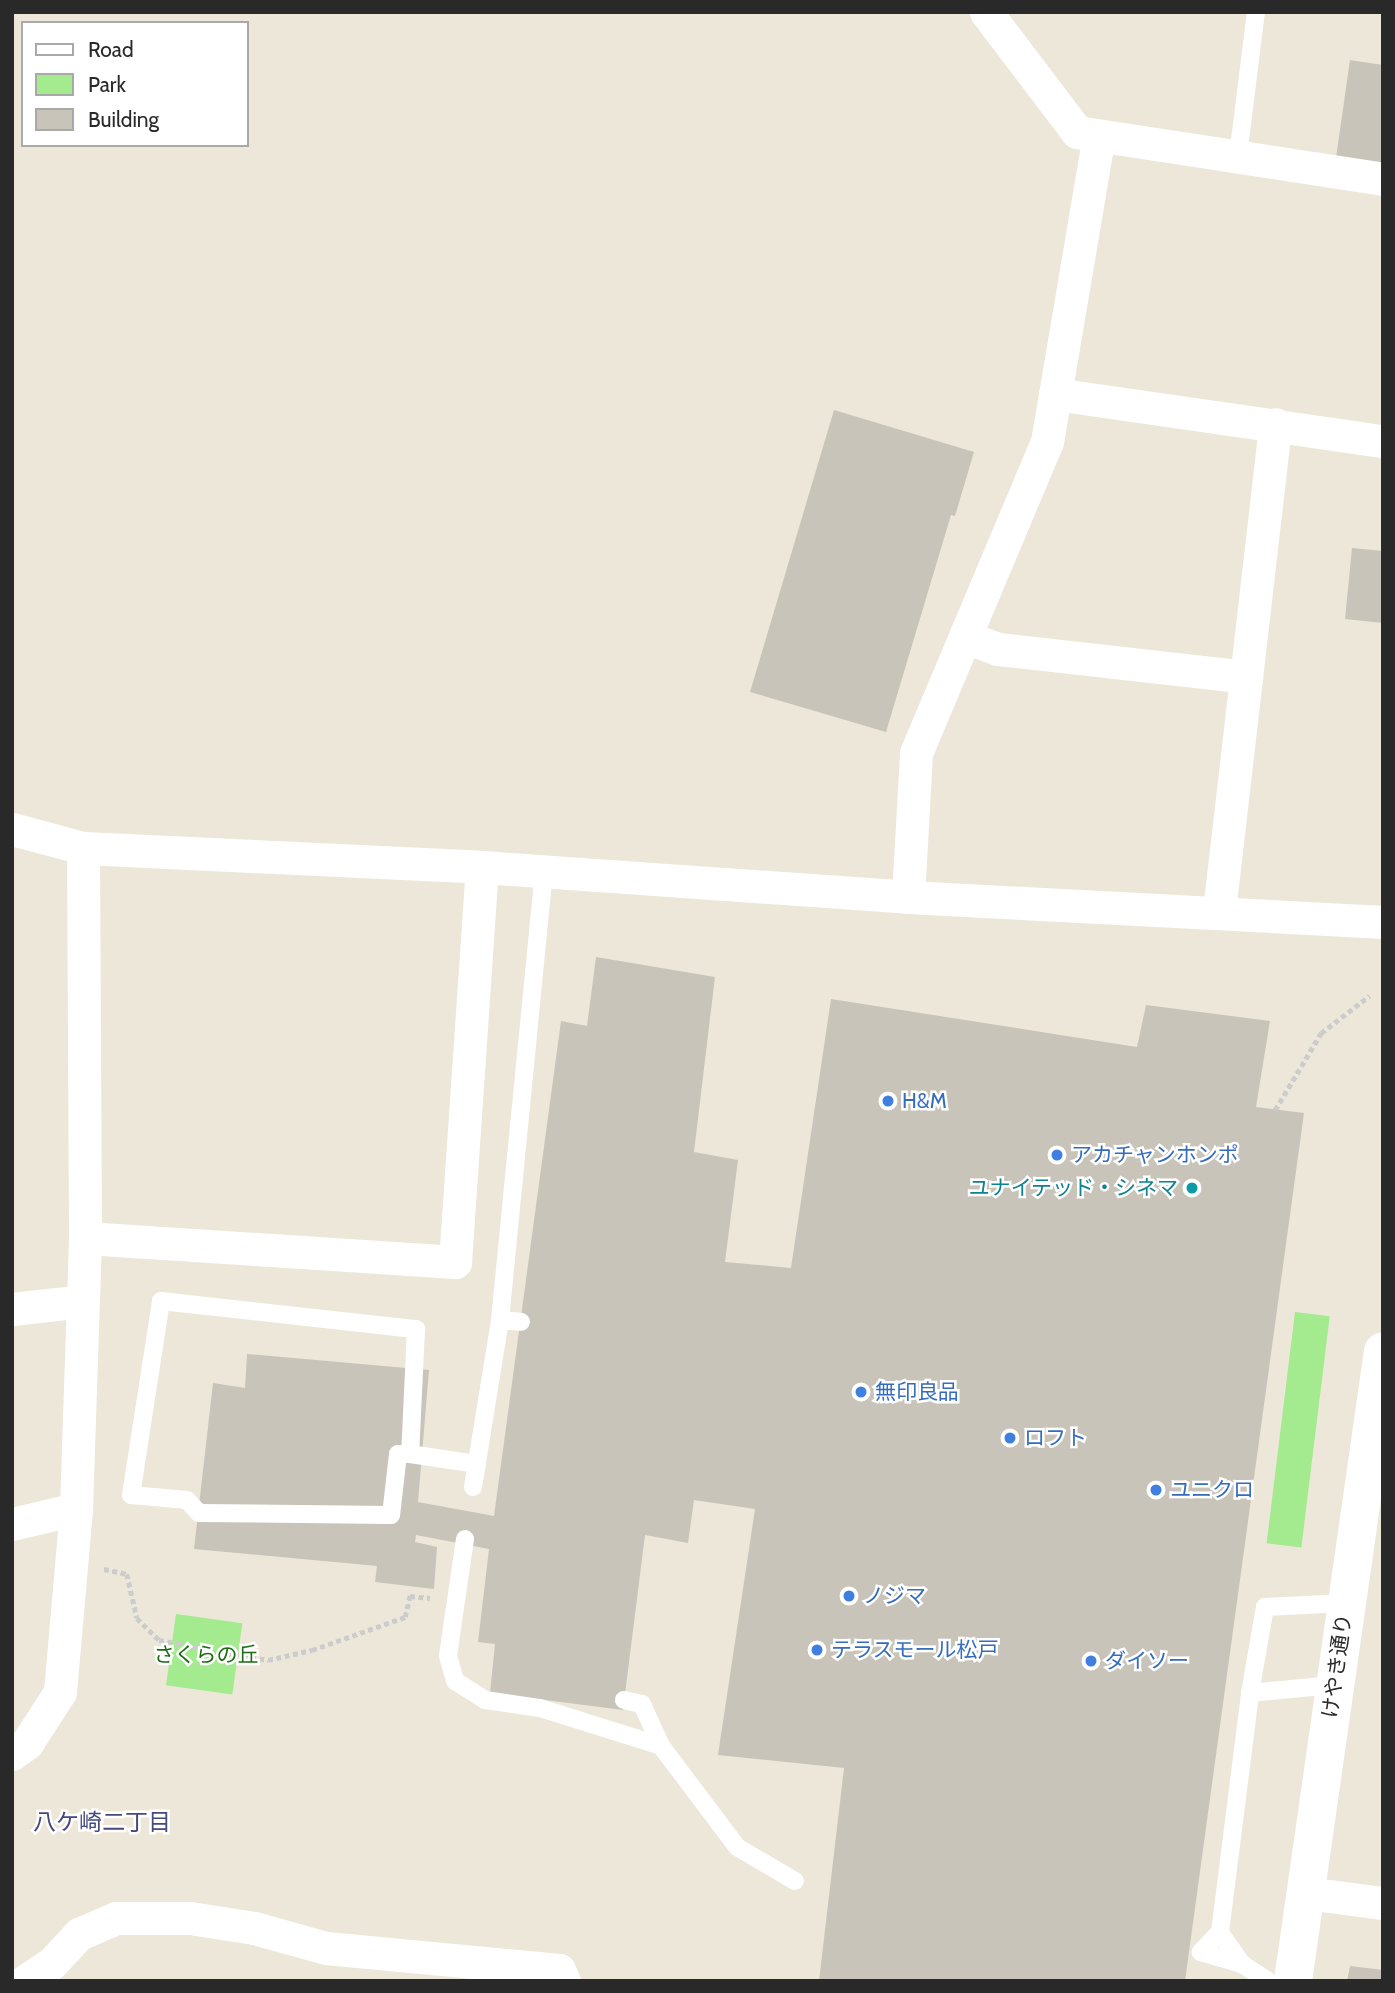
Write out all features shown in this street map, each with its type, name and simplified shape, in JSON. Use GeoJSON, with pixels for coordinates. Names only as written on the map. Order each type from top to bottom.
{"type":"FeatureCollection","features":[{"type":"Feature","properties":{"kind":"street"},"geometry":{"type":"LineString","coordinates":[[986,12],[1077,132],[1383,178]]}},
{"type":"Feature","properties":{"kind":"street"},"geometry":{"type":"LineString","coordinates":[[908,897],[916,752],[1047,442],[1099,136]]}},
{"type":"Feature","properties":{"kind":"street"},"geometry":{"type":"LineString","coordinates":[[1055,394],[1383,441]]}},
{"type":"Feature","properties":{"kind":"street"},"geometry":{"type":"LineString","coordinates":[[1219,911],[1275,424]]}},
{"type":"Feature","properties":{"kind":"street"},"geometry":{"type":"LineString","coordinates":[[965,637],[998,649],[1246,677]]}},
{"type":"Feature","properties":{"kind":"street"},"geometry":{"type":"LineString","coordinates":[[12,829],[83,848],[482,867],[908,897],[1219,911],[1383,922]]}},
{"type":"Feature","properties":{"kind":"street"},"geometry":{"type":"LineString","coordinates":[[12,1754],[27,1743],[60,1692],[72,1561],[85,1238],[83,848]]}},
{"type":"Feature","properties":{"kind":"street"},"geometry":{"type":"LineString","coordinates":[[85,1238],[455,1262],[482,867]]}},
{"type":"Feature","properties":{"kind":"street"},"geometry":{"type":"LineString","coordinates":[[12,1309],[83,1301]]}},
{"type":"Feature","properties":{"kind":"street","name":"けやき通り"},"geometry":{"type":"LineString","coordinates":[[1293,1981],[1383,1351]]}},
{"type":"Feature","properties":{"kind":"street"},"geometry":{"type":"LineString","coordinates":[[12,1524],[76,1508]]}},
{"type":"Feature","properties":{"kind":"street"},"geometry":{"type":"LineString","coordinates":[[1306,1892],[1383,1903]]}},
{"type":"Feature","properties":{"kind":"street"},"geometry":{"type":"LineString","coordinates":[[25,1981],[52,1963],[79,1934],[98,1924],[129,1918],[190,1918],[254,1928],[326,1948],[559,1969],[564,1981]]}},
{"type":"Feature","properties":{"kind":"lane"},"geometry":{"type":"LineString","coordinates":[[1238,156],[1256,12]]}},
{"type":"Feature","properties":{"kind":"lane"},"geometry":{"type":"LineString","coordinates":[[473,1487],[500,1320],[544,873]]}},
{"type":"Feature","properties":{"kind":"lane"},"geometry":{"type":"LineString","coordinates":[[410,1454],[416,1329],[161,1301],[131,1495],[187,1500],[199,1513],[391,1515],[398,1454],[477,1464]]}},
{"type":"Feature","properties":{"kind":"lane"},"geometry":{"type":"LineString","coordinates":[[500,1320],[521,1322]]}},
{"type":"Feature","properties":{"kind":"lane"},"geometry":{"type":"LineString","coordinates":[[465,1539],[448,1656],[455,1681],[485,1700],[540,1708],[661,1746]]}},
{"type":"Feature","properties":{"kind":"lane"},"geometry":{"type":"LineString","coordinates":[[1268,1981],[1242,1964],[1200,1952],[1220,1932],[1265,1607],[1345,1603]]}},
{"type":"Feature","properties":{"kind":"lane"},"geometry":{"type":"LineString","coordinates":[[1251,1693],[1334,1685]]}},
{"type":"Feature","properties":{"kind":"lane"},"geometry":{"type":"LineString","coordinates":[[624,1700],[642,1704],[661,1746],[737,1847],[795,1881]]}},
{"type":"Feature","properties":{"kind":"lane"},"geometry":{"type":"LineString","coordinates":[[1220,1932],[1242,1964]]}},
{"type":"Feature","properties":{"kind":"path"},"geometry":{"type":"LineString","coordinates":[[1275,1110],[1321,1033],[1369,996]]}},
{"type":"Feature","properties":{"kind":"path"},"geometry":{"type":"LineString","coordinates":[[72,1561],[127,1574],[137,1618],[159,1640],[268,1660],[312,1650],[405,1617],[410,1596],[432,1598]]}},
{"type":"Feature","properties":{"kind":"green space"},"geometry":{"type":"Polygon","coordinates":[[[1295,1312],[1330,1316],[1301,1548],[1267,1543],[1295,1312]]]}},
{"type":"Feature","properties":{"kind":"green space","name":"さくらの丘"},"geometry":{"type":"Polygon","coordinates":[[[176,1614],[242,1623],[232,1695],[166,1685],[176,1614]]]}},
{"type":"Feature","properties":{"kind":"building"},"geometry":{"type":"Polygon","coordinates":[[[1350,60],[1383,65],[1383,165],[1336,158],[1350,60]]]}},
{"type":"Feature","properties":{"kind":"building"},"geometry":{"type":"Polygon","coordinates":[[[834,410],[974,452],[955,516],[951,515],[886,732],[750,692],[834,410]]]}},
{"type":"Feature","properties":{"kind":"building"},"geometry":{"type":"Polygon","coordinates":[[[1352,548],[1383,551],[1383,623],[1345,619],[1352,548]]]}},
{"type":"Feature","properties":{"kind":"building"},"geometry":{"type":"Polygon","coordinates":[[[596,957],[715,977],[694,1152],[738,1160],[725,1262],[791,1268],[831,999],[1137,1047],[1146,1005],[1270,1021],[1256,1107],[1304,1113],[1185,1981],[819,1981],[844,1768],[718,1755],[755,1509],[694,1500],[688,1543],[645,1535],[623,1710],[490,1693],[495,1644],[478,1642],[489,1549],[416,1535],[415,1542],[437,1547],[434,1589],[375,1582],[377,1566],[194,1549],[213,1383],[245,1388],[247,1354],[429,1370],[418,1502],[494,1516],[561,1021],[587,1026],[596,957]]]}},
{"type":"Feature","properties":{"kind":"building"},"geometry":{"type":"Polygon","coordinates":[[[1350,1966],[1383,1970],[1383,1981],[1347,1981],[1350,1966]]]}},
{"type":"Feature","properties":{"kind":"place","name":"H&M"},"geometry":{"type":"Point","coordinates":[888,1101]}},
{"type":"Feature","properties":{"kind":"place","name":"アカチャンホンポ"},"geometry":{"type":"Point","coordinates":[1057,1155]}},
{"type":"Feature","properties":{"kind":"place","name":"ユナイテッド・シネマ"},"geometry":{"type":"Point","coordinates":[1192,1188]}},
{"type":"Feature","properties":{"kind":"place","name":"無印良品"},"geometry":{"type":"Point","coordinates":[861,1392]}},
{"type":"Feature","properties":{"kind":"place","name":"ロフト"},"geometry":{"type":"Point","coordinates":[1010,1438]}},
{"type":"Feature","properties":{"kind":"place","name":"ユニクロ"},"geometry":{"type":"Point","coordinates":[1156,1490]}},
{"type":"Feature","properties":{"kind":"place","name":"ノジマ"},"geometry":{"type":"Point","coordinates":[849,1596]}},
{"type":"Feature","properties":{"kind":"place","name":"テラスモール松戸"},"geometry":{"type":"Point","coordinates":[817,1650]}},
{"type":"Feature","properties":{"kind":"place","name":"ダイソー"},"geometry":{"type":"Point","coordinates":[1091,1661]}},
{"type":"Feature","properties":{"kind":"district","name":"八ケ崎二丁目"},"geometry":{"type":"Point","coordinates":[102,1822]}}]}
